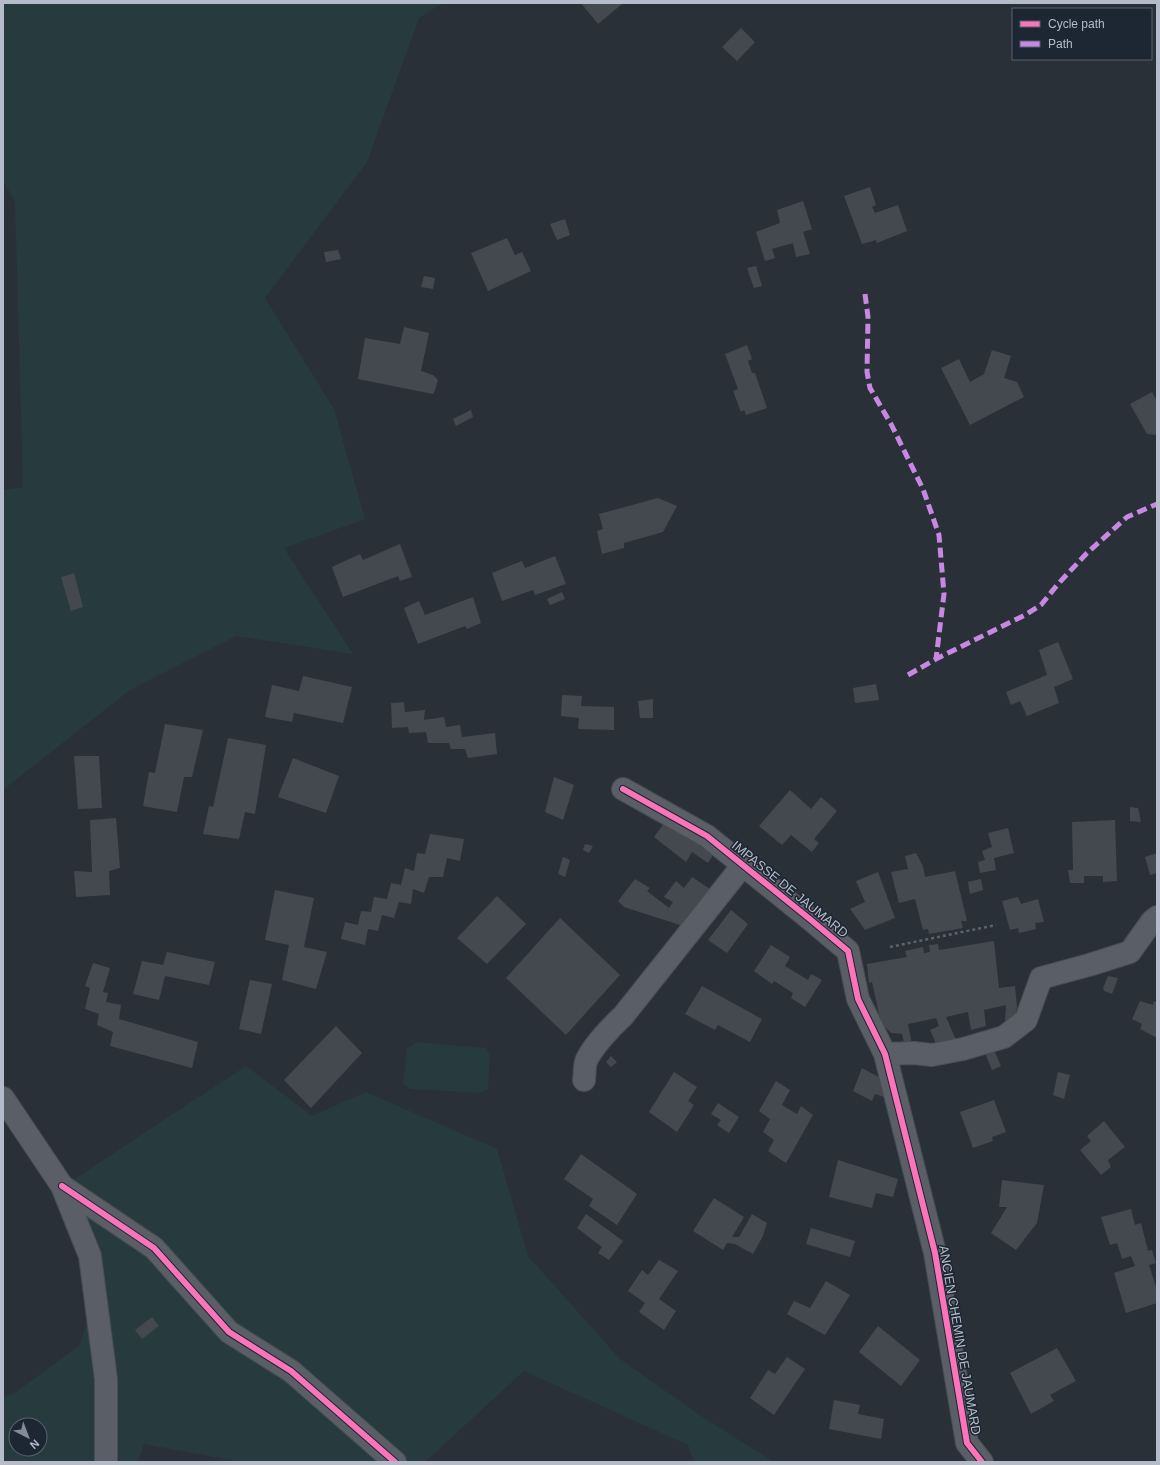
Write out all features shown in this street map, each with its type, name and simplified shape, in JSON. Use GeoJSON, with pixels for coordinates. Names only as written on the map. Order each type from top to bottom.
{"type":"FeatureCollection","features":[{"type":"Feature","properties":{"kind":"street","name":"IMPASSE DE JAUMARD"},"geometry":{"type":"LineString","coordinates":[[623,789],[706,836],[848,951],[858,999],[885,1054]]}},
{"type":"Feature","properties":{"kind":"street","name":"IMPASSE DE JAUMARD"},"geometry":{"type":"LineString","coordinates":[[584,1080],[587,1059],[598,1043],[613,1025],[623,1016],[743,865]]}},
{"type":"Feature","properties":{"kind":"street"},"geometry":{"type":"LineString","coordinates":[[885,1054],[914,1053],[932,1055],[963,1049],[1004,1037],[1026,1020],[1041,978],[1130,952],[1152,921],[1157,917]]}},
{"type":"Feature","properties":{"kind":"street","name":"ANCIEN CHEMIN DE JAUMARD"},"geometry":{"type":"LineString","coordinates":[[885,1054],[935,1253],[967,1443],[982,1462]]}},
{"type":"Feature","properties":{"kind":"street"},"geometry":{"type":"LineString","coordinates":[[3,1098],[62,1186],[90,1256],[106,1380],[106,1462]]}},
{"type":"Feature","properties":{"kind":"street"},"geometry":{"type":"LineString","coordinates":[[62,1186],[154,1248],[229,1332],[291,1371],[395,1462]]}},
{"type":"Feature","properties":{"kind":"path"},"geometry":{"type":"LineString","coordinates":[[890,947],[996,925]]}},
{"type":"Feature","properties":{"kind":"green space"},"geometry":{"type":"Polygon","coordinates":[[[3,3],[443,3],[419,18],[367,162],[265,298],[334,409],[365,519],[284,548],[353,654],[236,636],[130,690],[3,790],[3,490],[23,487],[15,201],[3,181],[3,3]]]}},
{"type":"Feature","properties":{"kind":"green space"},"geometry":{"type":"Polygon","coordinates":[[[417,1042],[486,1048],[490,1054],[488,1089],[480,1093],[410,1089],[403,1083],[407,1048],[417,1042]]]}},
{"type":"Feature","properties":{"kind":"green space"},"geometry":{"type":"Polygon","coordinates":[[[246,1066],[312,1116],[366,1092],[497,1149],[528,1256],[620,1359],[701,1416],[774,1462],[694,1462],[688,1445],[524,1371],[425,1462],[241,1462],[144,1444],[138,1462],[3,1462],[3,1396],[13,1394],[80,1345],[103,1264],[70,1182],[246,1066]]]}},
{"type":"Feature","properties":{"kind":"building"},"geometry":{"type":"Polygon","coordinates":[[[581,3],[621,3],[622,4],[598,24],[581,3]]]}},
{"type":"Feature","properties":{"kind":"building"},"geometry":{"type":"Polygon","coordinates":[[[741,28],[755,42],[737,61],[722,47],[741,28]]]}},
{"type":"Feature","properties":{"kind":"building"},"geometry":{"type":"Polygon","coordinates":[[[870,187],[876,205],[872,207],[875,213],[898,205],[907,231],[877,243],[876,240],[862,244],[844,196],[870,187]]]}},
{"type":"Feature","properties":{"kind":"building"},"geometry":{"type":"Polygon","coordinates":[[[803,201],[812,229],[803,232],[810,254],[796,257],[793,243],[772,249],[775,258],[765,261],[756,232],[780,223],[777,210],[803,201]]]}},
{"type":"Feature","properties":{"kind":"building"},"geometry":{"type":"Polygon","coordinates":[[[565,219],[570,235],[557,240],[550,224],[565,219]]]}},
{"type":"Feature","properties":{"kind":"building"},"geometry":{"type":"Polygon","coordinates":[[[507,238],[515,255],[522,252],[531,271],[488,291],[471,253],[507,238]]]}},
{"type":"Feature","properties":{"kind":"building"},"geometry":{"type":"Polygon","coordinates":[[[338,250],[341,259],[326,262],[324,252],[338,250]]]}},
{"type":"Feature","properties":{"kind":"building"},"geometry":{"type":"Polygon","coordinates":[[[756,266],[762,286],[754,288],[747,268],[756,266]]]}},
{"type":"Feature","properties":{"kind":"building"},"geometry":{"type":"Polygon","coordinates":[[[424,276],[435,278],[433,289],[421,287],[424,276]]]}},
{"type":"Feature","properties":{"kind":"building"},"geometry":{"type":"Polygon","coordinates":[[[404,327],[429,333],[421,371],[433,375],[438,380],[433,394],[358,379],[365,338],[400,344],[404,327]]]}},
{"type":"Feature","properties":{"kind":"building"},"geometry":{"type":"Polygon","coordinates":[[[747,345],[752,359],[748,361],[752,373],[755,373],[767,408],[746,415],[744,410],[741,412],[733,391],[738,389],[725,354],[747,345]]]}},
{"type":"Feature","properties":{"kind":"building"},"geometry":{"type":"Polygon","coordinates":[[[992,350],[1011,356],[1004,378],[1017,382],[1024,397],[970,425],[941,368],[959,359],[970,382],[984,374],[992,350]]]}},
{"type":"Feature","properties":{"kind":"building"},"geometry":{"type":"Polygon","coordinates":[[[1152,392],[1157,401],[1157,435],[1147,434],[1130,404],[1152,392]]]}},
{"type":"Feature","properties":{"kind":"building"},"geometry":{"type":"Polygon","coordinates":[[[471,410],[473,417],[456,426],[453,419],[471,410]]]}},
{"type":"Feature","properties":{"kind":"building"},"geometry":{"type":"Polygon","coordinates":[[[658,498],[677,506],[663,532],[624,543],[624,548],[602,554],[597,531],[603,529],[599,514],[658,498]]]}},
{"type":"Feature","properties":{"kind":"building"},"geometry":{"type":"Polygon","coordinates":[[[400,544],[412,577],[400,581],[398,576],[343,597],[332,567],[360,554],[363,560],[400,544]]]}},
{"type":"Feature","properties":{"kind":"building"},"geometry":{"type":"Polygon","coordinates":[[[555,556],[566,584],[535,595],[533,590],[502,601],[492,573],[522,561],[525,568],[555,556]]]}},
{"type":"Feature","properties":{"kind":"building"},"geometry":{"type":"Polygon","coordinates":[[[74,573],[83,607],[71,611],[61,577],[74,573]]]}},
{"type":"Feature","properties":{"kind":"building"},"geometry":{"type":"Polygon","coordinates":[[[562,592],[565,599],[550,605],[547,599],[562,592]]]}},
{"type":"Feature","properties":{"kind":"building"},"geometry":{"type":"Polygon","coordinates":[[[473,597],[481,623],[467,629],[465,626],[418,644],[404,608],[419,601],[425,615],[473,597]]]}},
{"type":"Feature","properties":{"kind":"building"},"geometry":{"type":"Polygon","coordinates":[[[1058,642],[1073,679],[1054,687],[1059,703],[1027,716],[1020,701],[1011,705],[1006,692],[1047,675],[1039,650],[1058,642]]]}},
{"type":"Feature","properties":{"kind":"building"},"geometry":{"type":"Polygon","coordinates":[[[303,676],[352,687],[343,723],[294,713],[292,722],[265,717],[272,685],[299,691],[303,676]]]}},
{"type":"Feature","properties":{"kind":"building"},"geometry":{"type":"Polygon","coordinates":[[[876,684],[879,700],[855,703],[853,688],[876,684]]]}},
{"type":"Feature","properties":{"kind":"building"},"geometry":{"type":"Polygon","coordinates":[[[562,695],[582,696],[581,706],[614,707],[614,730],[578,729],[579,718],[561,716],[562,695]]]}},
{"type":"Feature","properties":{"kind":"building"},"geometry":{"type":"Polygon","coordinates":[[[653,699],[653,718],[640,718],[638,701],[653,699]]]}},
{"type":"Feature","properties":{"kind":"building"},"geometry":{"type":"Polygon","coordinates":[[[404,702],[405,712],[425,710],[424,720],[444,717],[446,727],[460,725],[462,737],[495,733],[497,754],[468,758],[465,749],[451,749],[449,743],[428,743],[426,732],[409,733],[408,727],[392,728],[391,703],[404,702]]]}},
{"type":"Feature","properties":{"kind":"building"},"geometry":{"type":"Polygon","coordinates":[[[165,724],[203,730],[192,777],[184,777],[177,812],[143,806],[149,772],[155,773],[165,724]]]}},
{"type":"Feature","properties":{"kind":"building"},"geometry":{"type":"Polygon","coordinates":[[[228,738],[266,745],[255,814],[245,812],[239,839],[203,834],[209,806],[213,807],[228,738]]]}},
{"type":"Feature","properties":{"kind":"building"},"geometry":{"type":"Polygon","coordinates":[[[74,756],[99,756],[102,808],[78,809],[74,756]]]}},
{"type":"Feature","properties":{"kind":"building"},"geometry":{"type":"Polygon","coordinates":[[[293,758],[339,776],[326,813],[278,797],[293,758]]]}},
{"type":"Feature","properties":{"kind":"building"},"geometry":{"type":"Polygon","coordinates":[[[554,777],[574,785],[563,820],[545,812],[554,777]]]}},
{"type":"Feature","properties":{"kind":"building"},"geometry":{"type":"Polygon","coordinates":[[[790,790],[811,809],[821,797],[837,811],[814,839],[819,843],[812,852],[791,835],[782,845],[759,826],[790,790]]]}},
{"type":"Feature","properties":{"kind":"building"},"geometry":{"type":"Polygon","coordinates":[[[1130,807],[1138,808],[1141,822],[1130,821],[1130,807]]]}},
{"type":"Feature","properties":{"kind":"building"},"geometry":{"type":"Polygon","coordinates":[[[116,818],[120,868],[109,871],[110,895],[76,897],[74,871],[92,872],[90,820],[116,818]]]}},
{"type":"Feature","properties":{"kind":"building"},"geometry":{"type":"Polygon","coordinates":[[[667,819],[713,855],[708,863],[692,852],[686,862],[654,837],[667,819]]]}},
{"type":"Feature","properties":{"kind":"building"},"geometry":{"type":"Polygon","coordinates":[[[1115,820],[1117,881],[1103,882],[1103,876],[1084,876],[1084,883],[1070,883],[1068,870],[1073,870],[1072,822],[1115,820]]]}},
{"type":"Feature","properties":{"kind":"building"},"geometry":{"type":"Polygon","coordinates":[[[1008,828],[1014,853],[994,858],[996,870],[980,873],[978,862],[985,860],[982,851],[992,847],[988,833],[1008,828]]]}},
{"type":"Feature","properties":{"kind":"building"},"geometry":{"type":"Polygon","coordinates":[[[430,834],[464,839],[460,861],[447,858],[443,877],[429,877],[424,893],[413,889],[411,904],[399,902],[394,918],[382,915],[378,931],[368,929],[365,945],[341,939],[345,922],[358,925],[361,911],[371,912],[374,897],[387,899],[391,883],[401,885],[405,868],[414,871],[417,853],[425,854],[430,834]]]}},
{"type":"Feature","properties":{"kind":"building"},"geometry":{"type":"Polygon","coordinates":[[[585,844],[593,846],[589,853],[583,850],[585,844]]]}},
{"type":"Feature","properties":{"kind":"building"},"geometry":{"type":"Polygon","coordinates":[[[916,853],[923,866],[925,877],[955,871],[967,921],[961,921],[963,928],[929,934],[928,929],[923,930],[915,899],[899,903],[891,872],[908,869],[905,856],[916,853]]]}},
{"type":"Feature","properties":{"kind":"building"},"geometry":{"type":"Polygon","coordinates":[[[1157,853],[1157,873],[1150,875],[1145,857],[1157,853]]]}},
{"type":"Feature","properties":{"kind":"building"},"geometry":{"type":"Polygon","coordinates":[[[563,857],[570,860],[565,877],[558,874],[563,857]]]}},
{"type":"Feature","properties":{"kind":"building"},"geometry":{"type":"Polygon","coordinates":[[[878,872],[895,918],[865,930],[850,909],[865,902],[856,881],[878,872]]]}},
{"type":"Feature","properties":{"kind":"building"},"geometry":{"type":"Polygon","coordinates":[[[692,877],[710,889],[683,926],[624,907],[618,901],[635,879],[650,888],[647,891],[669,908],[673,902],[664,897],[676,881],[684,888],[692,877]]]}},
{"type":"Feature","properties":{"kind":"building"},"geometry":{"type":"Polygon","coordinates":[[[981,879],[983,890],[970,894],[968,882],[981,879]]]}},
{"type":"Feature","properties":{"kind":"building"},"geometry":{"type":"Polygon","coordinates":[[[275,890],[314,898],[304,947],[327,952],[316,989],[282,980],[289,945],[265,940],[275,890]]]}},
{"type":"Feature","properties":{"kind":"building"},"geometry":{"type":"Polygon","coordinates":[[[497,896],[526,924],[487,964],[457,938],[497,896]]]}},
{"type":"Feature","properties":{"kind":"building"},"geometry":{"type":"Polygon","coordinates":[[[1018,897],[1021,904],[1038,899],[1044,922],[1035,923],[1036,929],[1019,933],[1018,928],[1010,930],[1002,901],[1018,897]]]}},
{"type":"Feature","properties":{"kind":"building"},"geometry":{"type":"Polygon","coordinates":[[[731,910],[748,924],[727,953],[708,940],[731,910]]]}},
{"type":"Feature","properties":{"kind":"building"},"geometry":{"type":"Polygon","coordinates":[[[560,918],[620,975],[566,1035],[506,978],[560,918]]]}},
{"type":"Feature","properties":{"kind":"building"},"geometry":{"type":"Polygon","coordinates":[[[994,941],[999,988],[1015,986],[1017,1007],[1016,1013],[1011,1019],[1005,1022],[1006,1005],[984,1010],[986,1026],[971,1030],[968,1012],[946,1017],[956,1040],[937,1046],[930,1030],[939,1026],[936,1018],[908,1024],[912,1045],[904,1043],[902,1034],[891,1033],[881,1023],[872,982],[869,983],[867,964],[907,957],[905,951],[923,947],[924,953],[930,952],[929,945],[938,944],[939,950],[994,941]]]}},
{"type":"Feature","properties":{"kind":"building"},"geometry":{"type":"Polygon","coordinates":[[[771,945],[790,957],[785,966],[808,980],[811,974],[822,980],[805,1007],[791,998],[793,993],[774,981],[772,984],[754,971],[771,945]]]}},
{"type":"Feature","properties":{"kind":"building"},"geometry":{"type":"Polygon","coordinates":[[[167,952],[215,962],[209,985],[165,976],[159,1000],[133,994],[142,961],[163,965],[167,952]]]}},
{"type":"Feature","properties":{"kind":"building"},"geometry":{"type":"Polygon","coordinates":[[[93,963],[110,968],[103,992],[108,993],[106,1002],[121,1005],[119,1019],[198,1042],[192,1068],[110,1046],[113,1032],[97,1025],[99,1014],[85,1009],[90,988],[85,986],[93,963]]]}},
{"type":"Feature","properties":{"kind":"building"},"geometry":{"type":"Polygon","coordinates":[[[1108,976],[1118,978],[1112,994],[1104,991],[1103,988],[1108,976]]]}},
{"type":"Feature","properties":{"kind":"building"},"geometry":{"type":"Polygon","coordinates":[[[250,980],[272,984],[261,1034],[239,1029],[250,980]]]}},
{"type":"Feature","properties":{"kind":"building"},"geometry":{"type":"Polygon","coordinates":[[[702,986],[762,1019],[750,1042],[718,1025],[715,1030],[685,1014],[702,986]]]}},
{"type":"Feature","properties":{"kind":"building"},"geometry":{"type":"Polygon","coordinates":[[[1140,1001],[1153,1005],[1154,1001],[1157,1003],[1157,1038],[1140,1029],[1142,1024],[1132,1019],[1140,1001]]]}},
{"type":"Feature","properties":{"kind":"building"},"geometry":{"type":"Polygon","coordinates":[[[336,1026],[362,1053],[311,1108],[284,1080],[336,1026]]]}},
{"type":"Feature","properties":{"kind":"building"},"geometry":{"type":"Polygon","coordinates":[[[994,1050],[1001,1066],[992,1070],[985,1053],[994,1050]]]}},
{"type":"Feature","properties":{"kind":"building"},"geometry":{"type":"Polygon","coordinates":[[[611,1056],[617,1062],[611,1067],[606,1062],[611,1056]]]}},
{"type":"Feature","properties":{"kind":"building"},"geometry":{"type":"Polygon","coordinates":[[[862,1068],[888,1082],[884,1097],[875,1094],[872,1101],[853,1091],[862,1068]]]}},
{"type":"Feature","properties":{"kind":"building"},"geometry":{"type":"Polygon","coordinates":[[[674,1072],[697,1087],[688,1101],[694,1105],[677,1132],[649,1112],[674,1072]]]}},
{"type":"Feature","properties":{"kind":"building"},"geometry":{"type":"Polygon","coordinates":[[[1058,1072],[1070,1075],[1064,1099],[1053,1095],[1058,1072]]]}},
{"type":"Feature","properties":{"kind":"building"},"geometry":{"type":"Polygon","coordinates":[[[776,1081],[790,1090],[782,1105],[797,1114],[801,1106],[813,1115],[786,1163],[768,1151],[774,1140],[763,1132],[770,1119],[759,1111],[776,1081]]]}},
{"type":"Feature","properties":{"kind":"building"},"geometry":{"type":"Polygon","coordinates":[[[994,1100],[1006,1132],[992,1137],[993,1141],[973,1148],[960,1112],[994,1100]]]}},
{"type":"Feature","properties":{"kind":"building"},"geometry":{"type":"Polygon","coordinates":[[[718,1103],[739,1117],[729,1133],[717,1125],[721,1120],[711,1114],[718,1103]]]}},
{"type":"Feature","properties":{"kind":"building"},"geometry":{"type":"Polygon","coordinates":[[[1104,1121],[1125,1147],[1108,1160],[1111,1167],[1101,1175],[1080,1150],[1091,1141],[1087,1136],[1104,1121]]]}},
{"type":"Feature","properties":{"kind":"building"},"geometry":{"type":"Polygon","coordinates":[[[581,1154],[637,1194],[617,1225],[589,1206],[593,1199],[564,1179],[581,1154]]]}},
{"type":"Feature","properties":{"kind":"building"},"geometry":{"type":"Polygon","coordinates":[[[838,1160],[898,1179],[893,1197],[876,1193],[872,1208],[829,1197],[838,1160]]]}},
{"type":"Feature","properties":{"kind":"building"},"geometry":{"type":"Polygon","coordinates":[[[1002,1180],[1044,1185],[1037,1223],[1016,1250],[991,1233],[1007,1207],[999,1207],[1002,1180]]]}},
{"type":"Feature","properties":{"kind":"building"},"geometry":{"type":"Polygon","coordinates":[[[714,1198],[744,1217],[732,1237],[739,1237],[752,1214],[767,1223],[763,1236],[753,1254],[735,1244],[727,1243],[723,1250],[693,1231],[714,1198]]]}},
{"type":"Feature","properties":{"kind":"building"},"geometry":{"type":"Polygon","coordinates":[[[1131,1209],[1135,1225],[1141,1223],[1148,1251],[1152,1250],[1156,1263],[1149,1265],[1157,1290],[1157,1303],[1126,1313],[1114,1273],[1135,1266],[1131,1256],[1122,1259],[1117,1243],[1110,1245],[1101,1217],[1131,1209]]]}},
{"type":"Feature","properties":{"kind":"building"},"geometry":{"type":"Polygon","coordinates":[[[586,1214],[623,1241],[609,1260],[598,1253],[602,1247],[577,1228],[586,1214]]]}},
{"type":"Feature","properties":{"kind":"building"},"geometry":{"type":"Polygon","coordinates":[[[811,1228],[855,1241],[850,1257],[806,1244],[811,1228]]]}},
{"type":"Feature","properties":{"kind":"building"},"geometry":{"type":"Polygon","coordinates":[[[659,1260],[678,1271],[659,1299],[676,1311],[664,1330],[639,1312],[645,1303],[628,1291],[642,1270],[648,1275],[659,1260]]]}},
{"type":"Feature","properties":{"kind":"building"},"geometry":{"type":"Polygon","coordinates":[[[826,1281],[850,1295],[825,1335],[787,1314],[794,1301],[810,1308],[826,1281]]]}},
{"type":"Feature","properties":{"kind":"building"},"geometry":{"type":"Polygon","coordinates":[[[152,1317],[159,1326],[142,1339],[135,1330],[152,1317]]]}},
{"type":"Feature","properties":{"kind":"building"},"geometry":{"type":"Polygon","coordinates":[[[878,1326],[920,1360],[901,1386],[859,1352],[878,1326]]]}},
{"type":"Feature","properties":{"kind":"building"},"geometry":{"type":"Polygon","coordinates":[[[1057,1348],[1076,1381],[1050,1395],[1054,1401],[1031,1414],[1010,1373],[1057,1348]]]}},
{"type":"Feature","properties":{"kind":"building"},"geometry":{"type":"Polygon","coordinates":[[[787,1357],[805,1369],[774,1415],[750,1398],[768,1370],[775,1374],[787,1357]]]}},
{"type":"Feature","properties":{"kind":"building"},"geometry":{"type":"Polygon","coordinates":[[[834,1400],[860,1405],[858,1414],[884,1419],[881,1439],[829,1429],[834,1400]]]}},
{"type":"Feature","properties":{"kind":"marked path"},"geometry":{"type":"LineString","coordinates":[[865,294],[868,317],[867,372],[870,388],[891,424],[923,489],[939,535],[944,594],[936,659]]}},
{"type":"Feature","properties":{"kind":"marked path"},"geometry":{"type":"LineString","coordinates":[[908,675],[936,659],[1025,615],[1041,605],[1087,553],[1127,517],[1157,504]]}},
{"type":"Feature","properties":{"kind":"cycle path"},"geometry":{"type":"LineString","coordinates":[[623,789],[707,836],[848,951],[858,999],[885,1054],[935,1253],[967,1443],[982,1462]]}},
{"type":"Feature","properties":{"kind":"cycle path"},"geometry":{"type":"LineString","coordinates":[[62,1186],[154,1248],[229,1332],[291,1371],[395,1462]]}}]}
